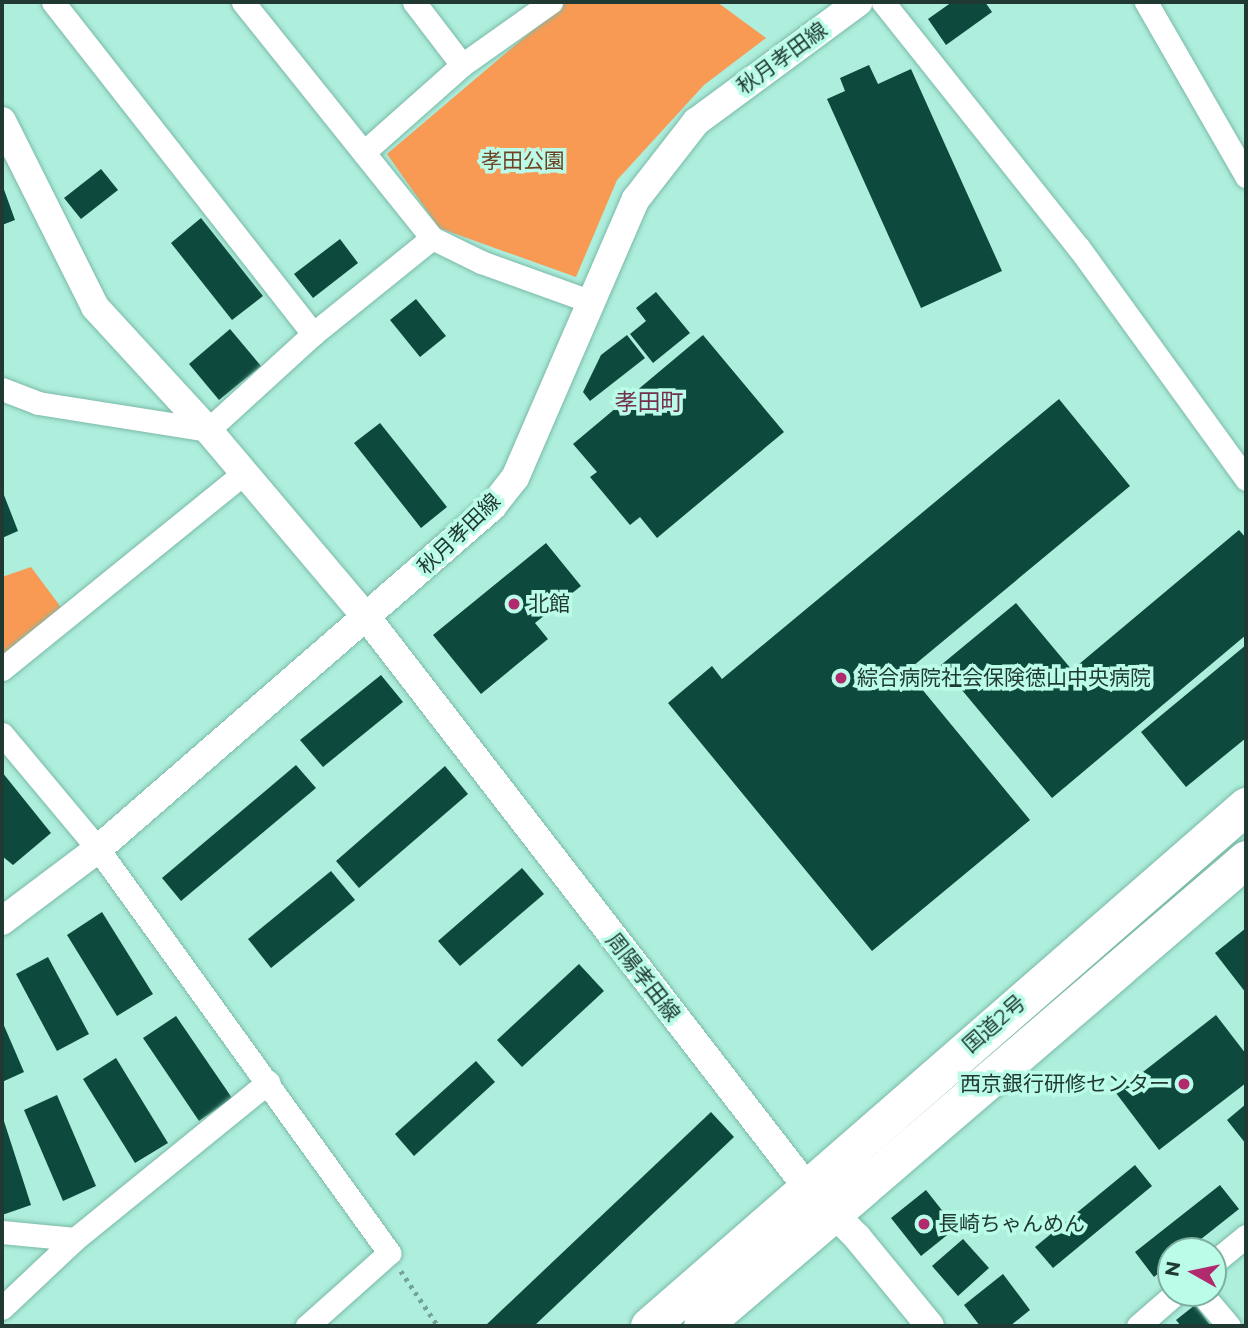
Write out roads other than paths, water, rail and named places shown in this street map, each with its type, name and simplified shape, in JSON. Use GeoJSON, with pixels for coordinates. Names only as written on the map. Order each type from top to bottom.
{"type":"FeatureCollection","features":[{"type":"Feature","properties":{"kind":"highway","name":"国道2号"},"geometry":{"type":"LineString","coordinates":[[649,1326],[806,1186],[1246,806]]}},
{"type":"Feature","properties":{"kind":"highway","name":"国道2号"},"geometry":{"type":"LineString","coordinates":[[702,1326],[1246,859]]}},
{"type":"Feature","properties":{"kind":"street"},"geometry":{"type":"LineString","coordinates":[[53,2],[313,334]]}},
{"type":"Feature","properties":{"kind":"street"},"geometry":{"type":"LineString","coordinates":[[243,2],[432,238],[481,262],[592,302]]}},
{"type":"Feature","properties":{"kind":"street"},"geometry":{"type":"LineString","coordinates":[[414,2],[462,65]]}},
{"type":"Feature","properties":{"kind":"street"},"geometry":{"type":"LineString","coordinates":[[364,152],[462,65],[551,2]]}},
{"type":"Feature","properties":{"kind":"street","name":"秋月孝田線"},"geometry":{"type":"LineString","coordinates":[[2,921],[98,849],[368,619],[492,507],[515,478],[636,199],[696,122],[859,2]]}},
{"type":"Feature","properties":{"kind":"street"},"geometry":{"type":"LineString","coordinates":[[883,2],[1079,248],[1246,479]]}},
{"type":"Feature","properties":{"kind":"street"},"geometry":{"type":"LineString","coordinates":[[1146,2],[1246,176]]}},
{"type":"Feature","properties":{"kind":"street","name":"周陽孝田線"},"geometry":{"type":"LineString","coordinates":[[2,121],[95,307],[208,430],[368,619],[806,1186],[857,1237],[930,1326]]}},
{"type":"Feature","properties":{"kind":"street"},"geometry":{"type":"LineString","coordinates":[[2,389],[50,405],[208,430],[313,334],[432,238]]}},
{"type":"Feature","properties":{"kind":"street"},"geometry":{"type":"LineString","coordinates":[[2,669],[244,473]]}},
{"type":"Feature","properties":{"kind":"street"},"geometry":{"type":"LineString","coordinates":[[2,734],[98,849],[389,1253],[306,1326]]}},
{"type":"Feature","properties":{"kind":"street"},"geometry":{"type":"LineString","coordinates":[[2,1308],[75,1239],[268,1082]]}},
{"type":"Feature","properties":{"kind":"street"},"geometry":{"type":"LineString","coordinates":[[2,1232],[75,1239]]}},
{"type":"Feature","properties":{"kind":"street"},"geometry":{"type":"LineString","coordinates":[[1227,1252],[1246,1236]]}},
{"type":"Feature","properties":{"kind":"street"},"geometry":{"type":"LineString","coordinates":[[1138,1326],[1160,1307]]}},
{"type":"Feature","properties":{"kind":"street"},"geometry":{"type":"LineString","coordinates":[[1213,1307],[1229,1326]]}},
{"type":"Feature","properties":{"kind":"place","name":"北館"},"geometry":{"type":"Point","coordinates":[514,604]}},
{"type":"Feature","properties":{"kind":"place","name":"綜合病院社会保険徳山中央病院"},"geometry":{"type":"Point","coordinates":[841,678]}},
{"type":"Feature","properties":{"kind":"place","name":"西京銀行研修センター"},"geometry":{"type":"Point","coordinates":[1184,1084]}},
{"type":"Feature","properties":{"kind":"place","name":"長崎ちゃんめん"},"geometry":{"type":"Point","coordinates":[924,1224]}},
{"type":"Feature","properties":{"kind":"district","name":"孝田町"},"geometry":{"type":"Point","coordinates":[649,402]}},
{"type":"Feature","properties":{"kind":"park label","name":"孝田公園"},"geometry":{"type":"Point","coordinates":[523,161]}}]}
